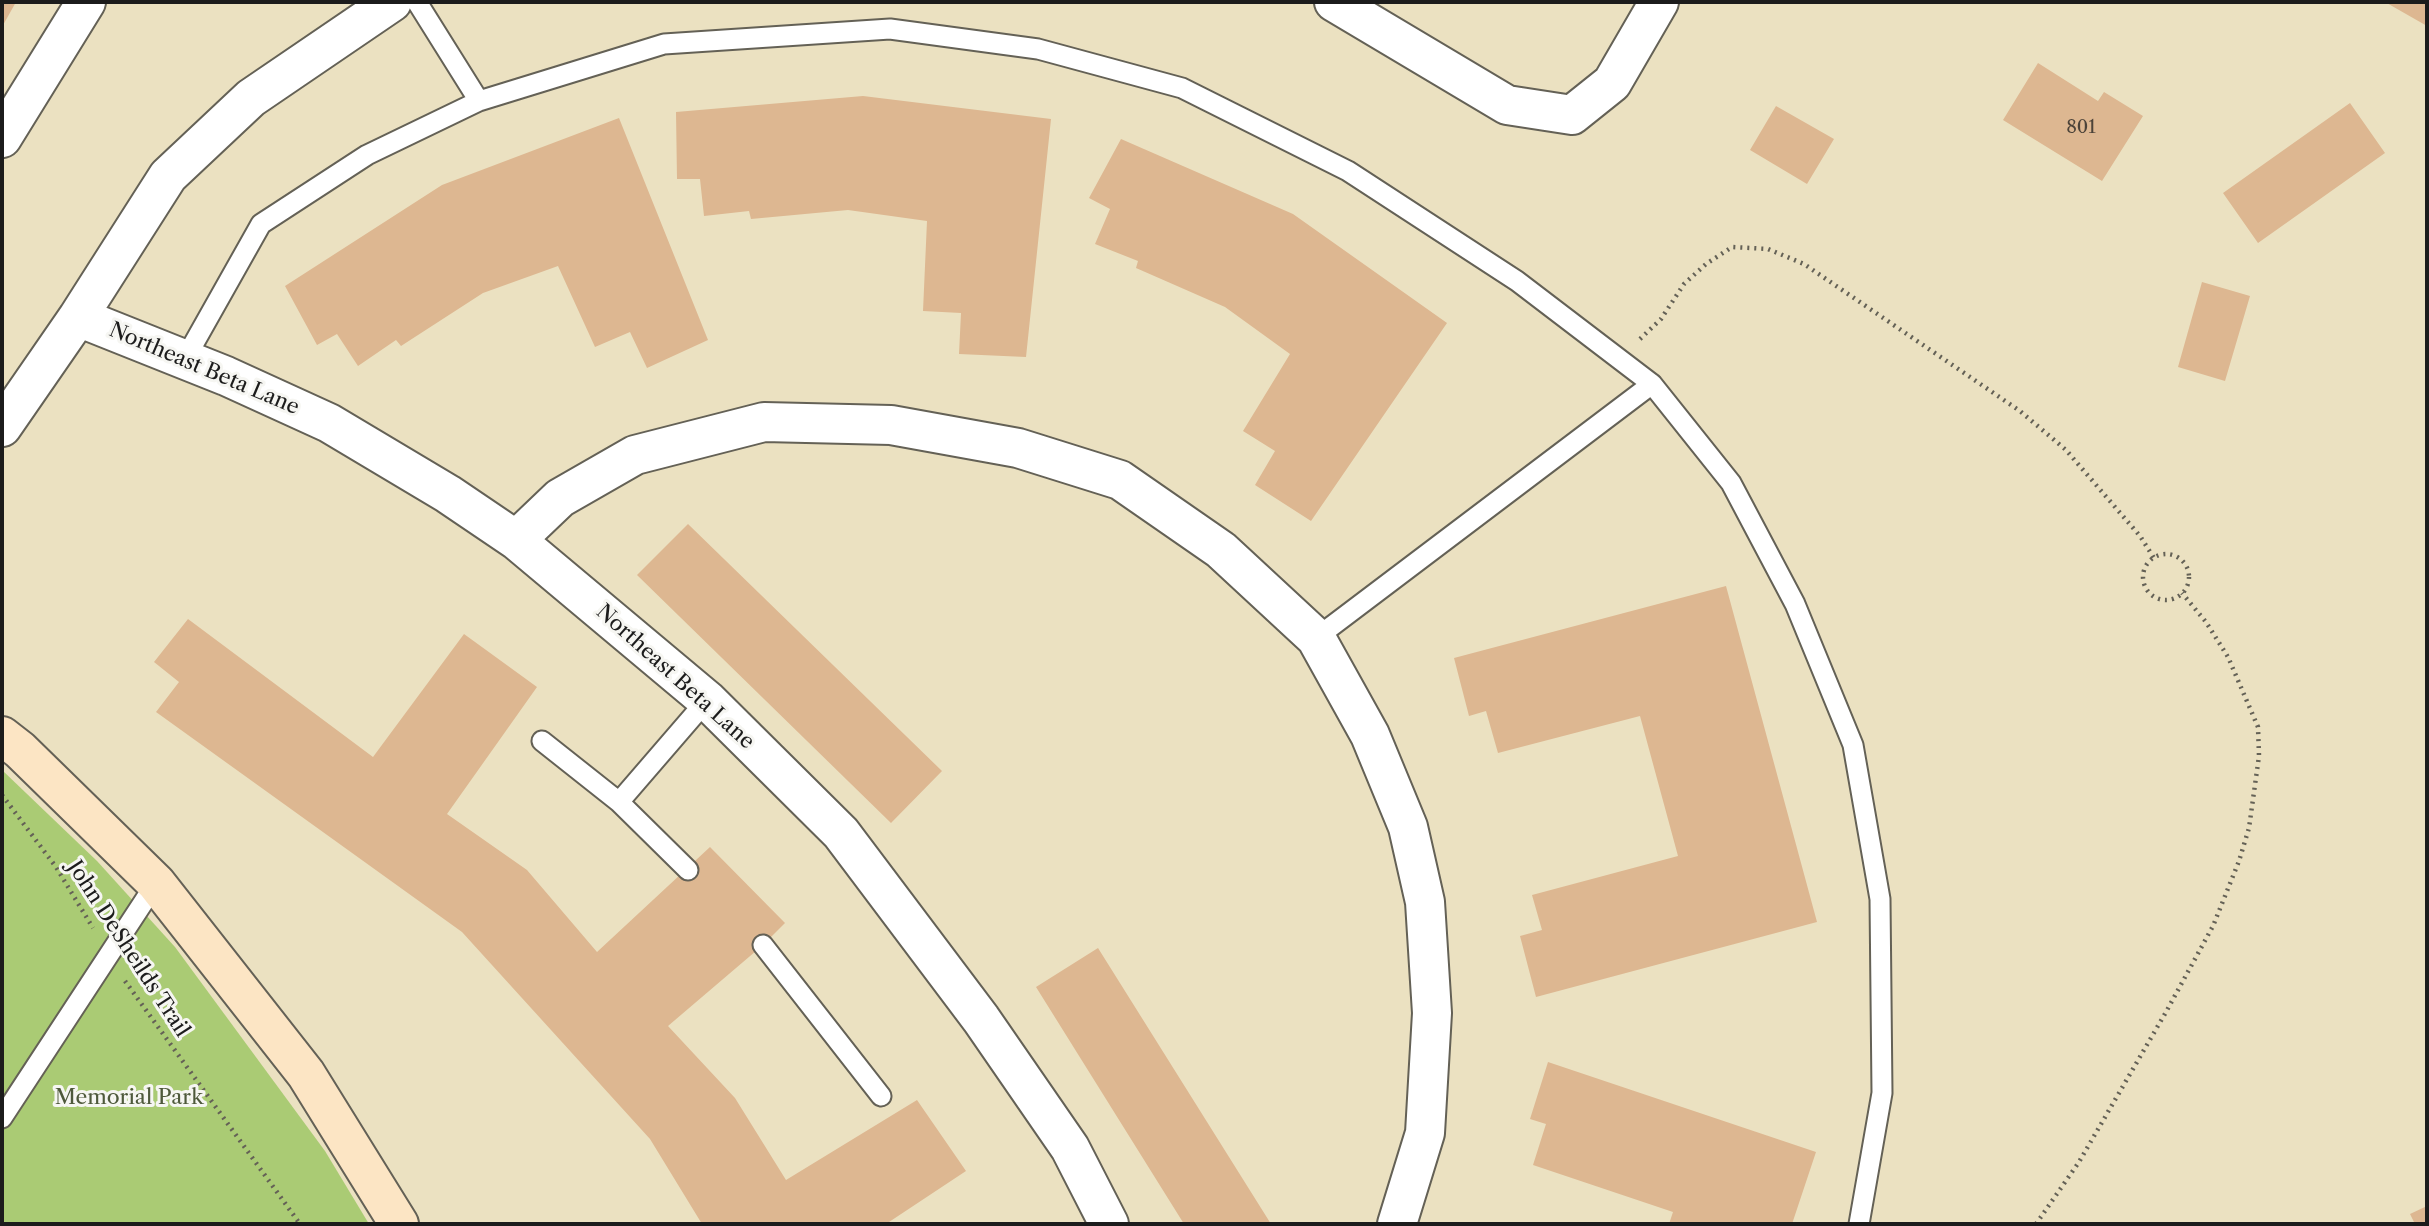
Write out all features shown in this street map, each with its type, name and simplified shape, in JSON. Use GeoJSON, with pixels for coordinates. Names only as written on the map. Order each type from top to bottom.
{"type":"FeatureCollection","features":[{"type":"Feature","properties":{"kind":"street"},"geometry":{"type":"LineString","coordinates":[[2,138],[86,2]]}},
{"type":"Feature","properties":{"kind":"street"},"geometry":{"type":"LineString","coordinates":[[2,427],[78,317],[168,176],[251,98],[392,2]]}},
{"type":"Feature","properties":{"kind":"street"},"geometry":{"type":"LineString","coordinates":[[1334,2],[1507,105],[1572,115],[1612,83],[1659,2]]}},
{"type":"Feature","properties":{"kind":"street","name":"Northeast Beta Lane"},"geometry":{"type":"LineString","coordinates":[[78,317],[185,359],[329,424],[448,494],[516,540],[707,700],[841,834],[996,1041],[1070,1149],[1109,1224]]}},
{"type":"Feature","properties":{"kind":"street"},"geometry":{"type":"LineString","coordinates":[[516,540],[560,498],[635,455],[764,422],[891,425],[1018,448],[1120,480],[1221,550],[1315,638],[1370,736],[1408,827],[1425,902],[1432,1013],[1424,1133],[1396,1224]]}},
{"type":"Feature","properties":{"kind":"street"},"geometry":{"type":"LineString","coordinates":[[2,736],[20,750],[156,883],[306,1074],[399,1224]]}},
{"type":"Feature","properties":{"kind":"lane"},"geometry":{"type":"LineString","coordinates":[[417,2],[479,102]]}},
{"type":"Feature","properties":{"kind":"lane"},"geometry":{"type":"LineString","coordinates":[[185,359],[261,225],[367,155],[479,102],[664,44],[890,29],[1038,49],[1182,88],[1348,171],[1517,281],[1652,384],[1731,483],[1795,604],[1853,745],[1880,899],[1882,1093],[1859,1224]]}},
{"type":"Feature","properties":{"kind":"lane"},"geometry":{"type":"LineString","coordinates":[[1315,638],[1652,384]]}},
{"type":"Feature","properties":{"kind":"lane"},"geometry":{"type":"LineString","coordinates":[[619,802],[707,700]]}},
{"type":"Feature","properties":{"kind":"lane"},"geometry":{"type":"LineString","coordinates":[[542,741],[619,802],[688,870]]}},
{"type":"Feature","properties":{"kind":"lane"},"geometry":{"type":"LineString","coordinates":[[2,1118],[156,883]]}},
{"type":"Feature","properties":{"kind":"lane"},"geometry":{"type":"LineString","coordinates":[[763,945],[881,1096]]}},
{"type":"Feature","properties":{"kind":"path"},"geometry":{"type":"LineString","coordinates":[[1619,359],[1661,319],[1684,284],[1706,264],[1732,247],[1768,249],[1804,264],[2020,411],[2066,450],[2140,536],[2154,558]]}},
{"type":"Feature","properties":{"kind":"path"},"geometry":{"type":"LineString","coordinates":[[2168,554],[2175,556],[2186,566],[2189,580],[2176,598],[2161,600],[2148,591],[2145,585],[2145,570],[2154,558],[2168,554]]}},
{"type":"Feature","properties":{"kind":"path"},"geometry":{"type":"LineString","coordinates":[[2036,1224],[2079,1162],[2213,926],[2249,828],[2259,756],[2258,727],[2228,657],[2206,622],[2182,593]]}},
{"type":"Feature","properties":{"kind":"path","name":"John DeSheilds Trail"},"geometry":{"type":"LineString","coordinates":[[2,795],[56,867],[132,992],[300,1224]]}},
{"type":"Feature","properties":{"kind":"green space","name":"Memorial Park"},"geometry":{"type":"Polygon","coordinates":[[[2,770],[97,861],[175,947],[325,1151],[369,1224],[2,1224],[2,770]]]}},
{"type":"Feature","properties":{"kind":"building"},"geometry":{"type":"Polygon","coordinates":[[[2,2],[16,2],[2,27],[2,2]]]}},
{"type":"Feature","properties":{"kind":"building"},"geometry":{"type":"Polygon","coordinates":[[[2385,2],[2427,2],[2427,26],[2385,2]]]}},
{"type":"Feature","properties":{"kind":"building"},"geometry":{"type":"Polygon","coordinates":[[[2038,63],[2098,101],[2104,92],[2143,116],[2102,181],[2003,120],[2038,63]]]}},
{"type":"Feature","properties":{"kind":"building"},"geometry":{"type":"Polygon","coordinates":[[[863,96],[1051,119],[1026,357],[959,354],[961,313],[923,311],[927,221],[848,210],[751,219],[749,211],[704,216],[700,179],[677,179],[676,112],[863,96]]]}},
{"type":"Feature","properties":{"kind":"building"},"geometry":{"type":"Polygon","coordinates":[[[2350,103],[2385,153],[2258,243],[2223,193],[2350,103]]]}},
{"type":"Feature","properties":{"kind":"building"},"geometry":{"type":"Polygon","coordinates":[[[1776,106],[1834,139],[1807,184],[1750,150],[1776,106]]]}},
{"type":"Feature","properties":{"kind":"building"},"geometry":{"type":"Polygon","coordinates":[[[619,118],[708,340],[647,368],[630,332],[595,347],[558,266],[483,293],[401,346],[396,340],[358,366],[337,334],[317,345],[285,286],[442,185],[619,118]]]}},
{"type":"Feature","properties":{"kind":"building"},"geometry":{"type":"Polygon","coordinates":[[[1121,139],[1293,214],[1447,323],[1311,521],[1255,485],[1275,451],[1243,431],[1290,354],[1225,307],[1136,268],[1138,261],[1095,244],[1110,209],[1089,198],[1121,139]]]}},
{"type":"Feature","properties":{"kind":"building"},"geometry":{"type":"Polygon","coordinates":[[[2202,282],[2250,296],[2225,381],[2178,367],[2202,282]]]}},
{"type":"Feature","properties":{"kind":"building"},"geometry":{"type":"Polygon","coordinates":[[[688,524],[942,771],[891,823],[637,575],[688,524]]]}},
{"type":"Feature","properties":{"kind":"building"},"geometry":{"type":"Polygon","coordinates":[[[1726,586],[1817,922],[1536,997],[1520,936],[1542,930],[1532,895],[1678,856],[1640,716],[1498,753],[1486,711],[1469,716],[1454,658],[1726,586]]]}},
{"type":"Feature","properties":{"kind":"building"},"geometry":{"type":"Polygon","coordinates":[[[188,619],[373,757],[464,634],[537,687],[447,814],[527,870],[597,952],[710,847],[785,923],[668,1026],[735,1098],[786,1180],[917,1100],[966,1171],[886,1224],[702,1224],[650,1139],[462,932],[156,712],[179,682],[154,662],[188,619]]]}},
{"type":"Feature","properties":{"kind":"building"},"geometry":{"type":"Polygon","coordinates":[[[1098,948],[1271,1224],[1184,1224],[1036,987],[1098,948]]]}},
{"type":"Feature","properties":{"kind":"building"},"geometry":{"type":"Polygon","coordinates":[[[1548,1062],[1816,1152],[1792,1224],[1669,1224],[1673,1212],[1533,1165],[1546,1124],[1530,1119],[1548,1062]]]}},
{"type":"Feature","properties":{"kind":"building"},"geometry":{"type":"Polygon","coordinates":[[[2427,1206],[2427,1224],[2415,1224],[2410,1214],[2427,1206]]]}}]}
